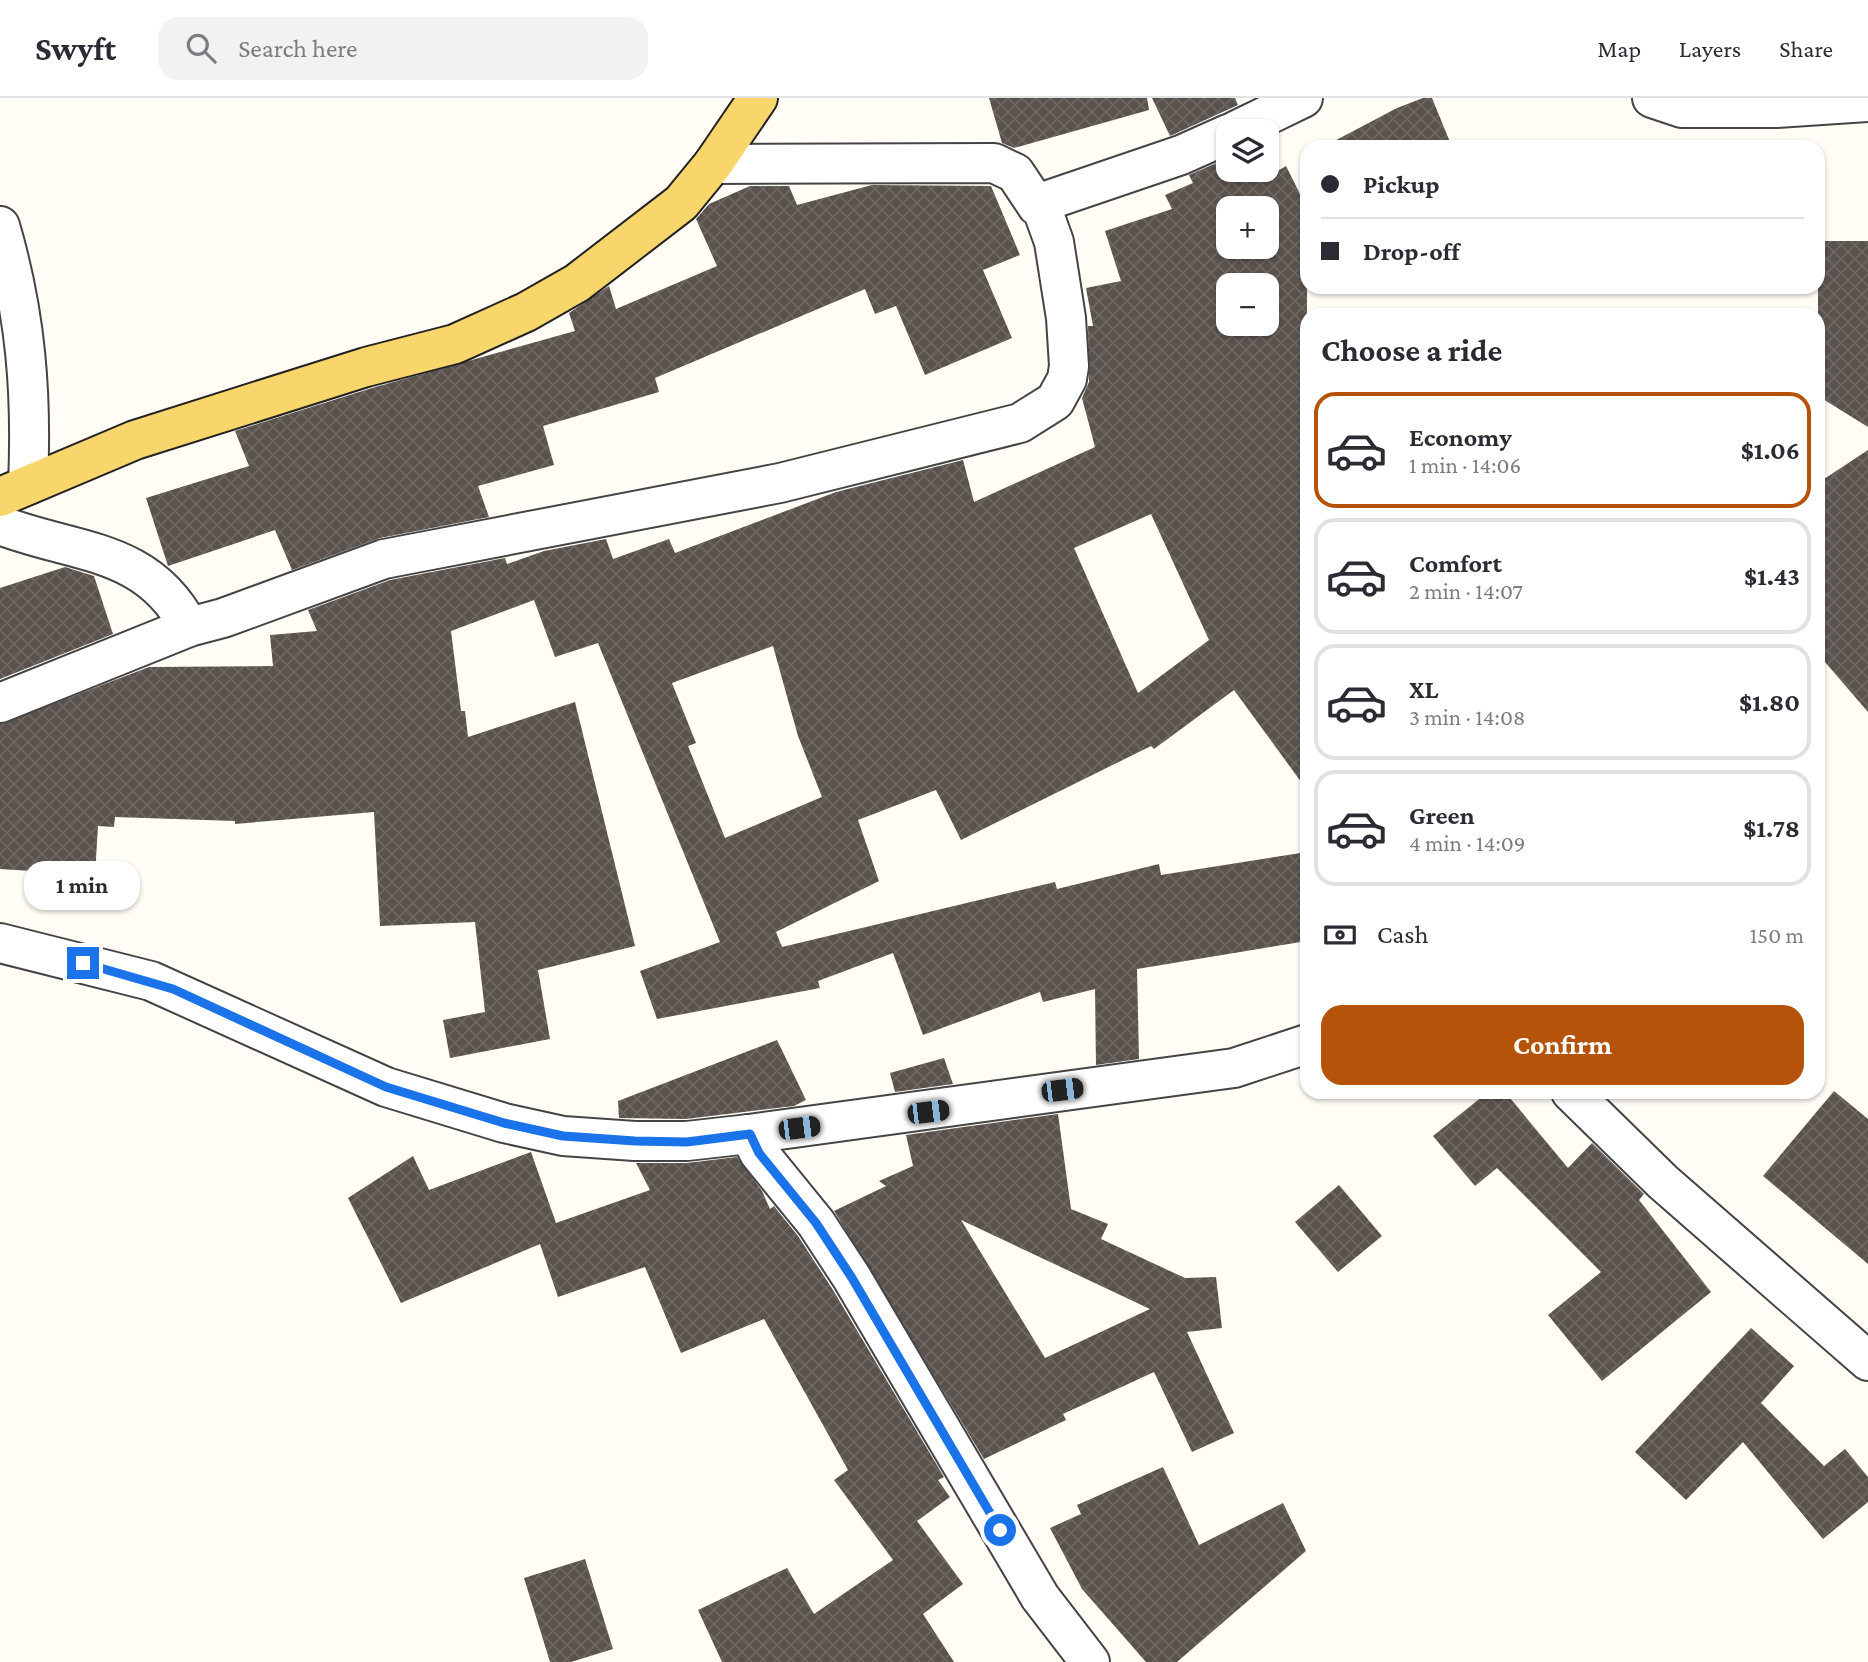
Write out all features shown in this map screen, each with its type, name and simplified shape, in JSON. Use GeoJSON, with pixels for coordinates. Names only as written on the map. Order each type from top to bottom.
{"type":"FeatureCollection","features":[{"type":"Feature","properties":{"kind":"main road"},"geometry":{"type":"LineString","coordinates":[[14,491],[135,440],[366,367],[455,344],[526,312],[577,283],[681,202],[713,164],[758,98]]}},
{"type":"Feature","properties":{"kind":"street"},"geometry":{"type":"LineString","coordinates":[[1260,119],[1303,98]]}},
{"type":"Feature","properties":{"kind":"street"},"geometry":{"type":"LineString","coordinates":[[1652,98],[1682,108],[1776,108],[1868,102]]}},
{"type":"Feature","properties":{"kind":"street"},"geometry":{"type":"LineString","coordinates":[[713,164],[995,163],[1015,173],[1037,206],[1170,159],[1216,139]]}},
{"type":"Feature","properties":{"kind":"street"},"geometry":{"type":"LineString","coordinates":[[0,703],[189,627],[223,618],[384,559],[780,483],[1020,423],[1055,401],[1067,379],[1069,366],[1066,318],[1054,242],[1040,204]]}},
{"type":"Feature","properties":{"kind":"street"},"geometry":{"type":"LineString","coordinates":[[0,226],[15,275],[29,369],[31,418],[14,491]]}},
{"type":"Feature","properties":{"kind":"street"},"geometry":{"type":"LineString","coordinates":[[0,525],[104,554],[131,565],[170,596],[189,627]]}},
{"type":"Feature","properties":{"kind":"street"},"geometry":{"type":"LineString","coordinates":[[0,943],[151,981],[386,1087],[504,1123],[563,1136],[687,1142],[1234,1068],[1300,1046]]}},
{"type":"Feature","properties":{"kind":"street"},"geometry":{"type":"LineString","coordinates":[[1578,1099],[1662,1182],[1868,1361]]}},
{"type":"Feature","properties":{"kind":"street"},"geometry":{"type":"LineString","coordinates":[[750,1134],[767,1164],[816,1223],[852,1278],[1040,1597],[1090,1662]]}},
{"type":"Feature","properties":{"kind":"building"},"geometry":{"type":"Polygon","coordinates":[[[989,98],[1147,98],[1149,110],[1014,148],[1002,143],[989,98]]]}},
{"type":"Feature","properties":{"kind":"building"},"geometry":{"type":"Polygon","coordinates":[[[1152,98],[1235,98],[1238,105],[1170,136],[1152,98]]]}},
{"type":"Feature","properties":{"kind":"building"},"geometry":{"type":"Polygon","coordinates":[[[1423,98],[1432,98],[1449,140],[1336,140],[1397,108],[1423,98]]]}},
{"type":"Feature","properties":{"kind":"building"},"geometry":{"type":"Polygon","coordinates":[[[1216,163],[1216,182],[1279,182],[1279,170],[1286,166],[1300,194],[1300,294],[1307,294],[1307,308],[1300,308],[1300,780],[1234,690],[1154,749],[1151,746],[961,840],[936,790],[858,820],[879,881],[776,932],[782,947],[1055,882],[1057,889],[1159,864],[1161,875],[1300,853],[1300,942],[1137,969],[1139,1059],[1096,1065],[1095,989],[1043,1002],[1040,992],[923,1035],[893,953],[818,981],[820,988],[657,1019],[640,971],[720,942],[598,643],[555,657],[534,600],[451,631],[461,711],[465,711],[468,737],[575,702],[635,946],[538,970],[550,1039],[450,1058],[443,1020],[485,1012],[475,922],[380,926],[374,812],[235,824],[235,821],[115,817],[114,827],[98,826],[95,875],[0,869],[0,724],[149,667],[273,666],[270,635],[317,631],[308,610],[390,580],[505,558],[507,564],[544,551],[606,539],[613,559],[669,539],[675,553],[836,492],[963,460],[974,502],[1095,447],[1082,398],[1089,382],[1088,326],[1093,326],[1086,288],[1121,281],[1105,231],[1172,209],[1165,195],[1193,183],[1189,175],[1216,163]],[[1151,514],[1074,548],[1138,693],[1209,640],[1151,514]],[[773,646],[672,683],[696,743],[688,746],[725,838],[822,797],[798,736],[773,646]]]}},
{"type":"Feature","properties":{"kind":"building"},"geometry":{"type":"Polygon","coordinates":[[[872,185],[991,186],[1020,255],[983,270],[1012,338],[925,375],[896,306],[875,314],[865,289],[655,378],[659,392],[543,426],[554,465],[478,486],[489,517],[380,538],[292,570],[275,530],[168,566],[146,498],[249,466],[235,431],[372,388],[575,331],[569,313],[609,286],[616,309],[717,266],[696,219],[709,204],[750,186],[789,186],[797,205],[872,185]]]}},
{"type":"Feature","properties":{"kind":"building"},"geometry":{"type":"Polygon","coordinates":[[[1825,241],[1868,241],[1868,427],[1825,400],[1825,308],[1818,308],[1818,294],[1825,294],[1825,241]]]}},
{"type":"Feature","properties":{"kind":"building"},"geometry":{"type":"Polygon","coordinates":[[[1868,450],[1868,712],[1825,662],[1825,478],[1868,450]]]}},
{"type":"Feature","properties":{"kind":"building"},"geometry":{"type":"Polygon","coordinates":[[[65,567],[94,576],[113,634],[0,679],[0,588],[65,567]]]}},
{"type":"Feature","properties":{"kind":"building"},"geometry":{"type":"Polygon","coordinates":[[[777,1040],[806,1100],[794,1106],[686,1119],[619,1118],[618,1101],[777,1040]]]}},
{"type":"Feature","properties":{"kind":"building"},"geometry":{"type":"Polygon","coordinates":[[[944,1058],[953,1084],[895,1092],[890,1073],[944,1058]]]}},
{"type":"Feature","properties":{"kind":"building"},"geometry":{"type":"Polygon","coordinates":[[[1834,1091],[1868,1119],[1868,1264],[1763,1176],[1834,1091]]]}},
{"type":"Feature","properties":{"kind":"building"},"geometry":{"type":"Polygon","coordinates":[[[1479,1099],[1511,1099],[1568,1168],[1592,1143],[1644,1194],[1639,1200],[1711,1292],[1602,1381],[1548,1315],[1601,1272],[1497,1168],[1475,1186],[1433,1136],[1479,1099]]]}},
{"type":"Feature","properties":{"kind":"building"},"geometry":{"type":"Polygon","coordinates":[[[1058,1114],[1071,1209],[1108,1224],[1101,1239],[1185,1278],[1216,1277],[1222,1328],[1187,1332],[1234,1433],[1192,1452],[1154,1372],[1063,1414],[1066,1420],[984,1459],[834,1211],[886,1186],[879,1181],[913,1166],[906,1135],[1058,1114]],[[961,1220],[1045,1358],[1150,1309],[961,1220]]]}},
{"type":"Feature","properties":{"kind":"building"},"geometry":{"type":"Polygon","coordinates":[[[531,1152],[556,1223],[650,1190],[636,1163],[687,1163],[737,1157],[762,1191],[770,1209],[774,1206],[798,1236],[833,1290],[944,1477],[938,1480],[950,1497],[917,1521],[963,1584],[923,1614],[954,1662],[722,1662],[698,1610],[787,1568],[814,1614],[893,1560],[834,1480],[848,1470],[764,1319],[681,1353],[645,1267],[558,1297],[540,1244],[401,1303],[348,1198],[413,1156],[429,1190],[531,1152]]]}},
{"type":"Feature","properties":{"kind":"building"},"geometry":{"type":"Polygon","coordinates":[[[1339,1185],[1382,1236],[1338,1272],[1295,1222],[1339,1185]]]}},
{"type":"Feature","properties":{"kind":"building"},"geometry":{"type":"Polygon","coordinates":[[[1751,1328],[1794,1366],[1761,1403],[1824,1466],[1845,1449],[1868,1477],[1868,1502],[1823,1539],[1743,1442],[1686,1500],[1635,1452],[1751,1328]]]}},
{"type":"Feature","properties":{"kind":"building"},"geometry":{"type":"Polygon","coordinates":[[[1163,1467],[1199,1545],[1283,1503],[1306,1551],[1177,1662],[1146,1662],[1082,1589],[1050,1528],[1081,1514],[1077,1505],[1163,1467]]]}},
{"type":"Feature","properties":{"kind":"building"},"geometry":{"type":"Polygon","coordinates":[[[585,1559],[613,1649],[571,1662],[550,1662],[524,1578],[585,1559]]]}},
{"type":"Feature","properties":{"kind":"route"},"geometry":{"type":"LineString","coordinates":[[83,963],[173,989],[288,1045],[386,1087],[504,1123],[563,1136],[635,1141],[687,1142],[750,1134],[759,1153],[816,1223],[852,1278],[1000,1530]]}}]}
